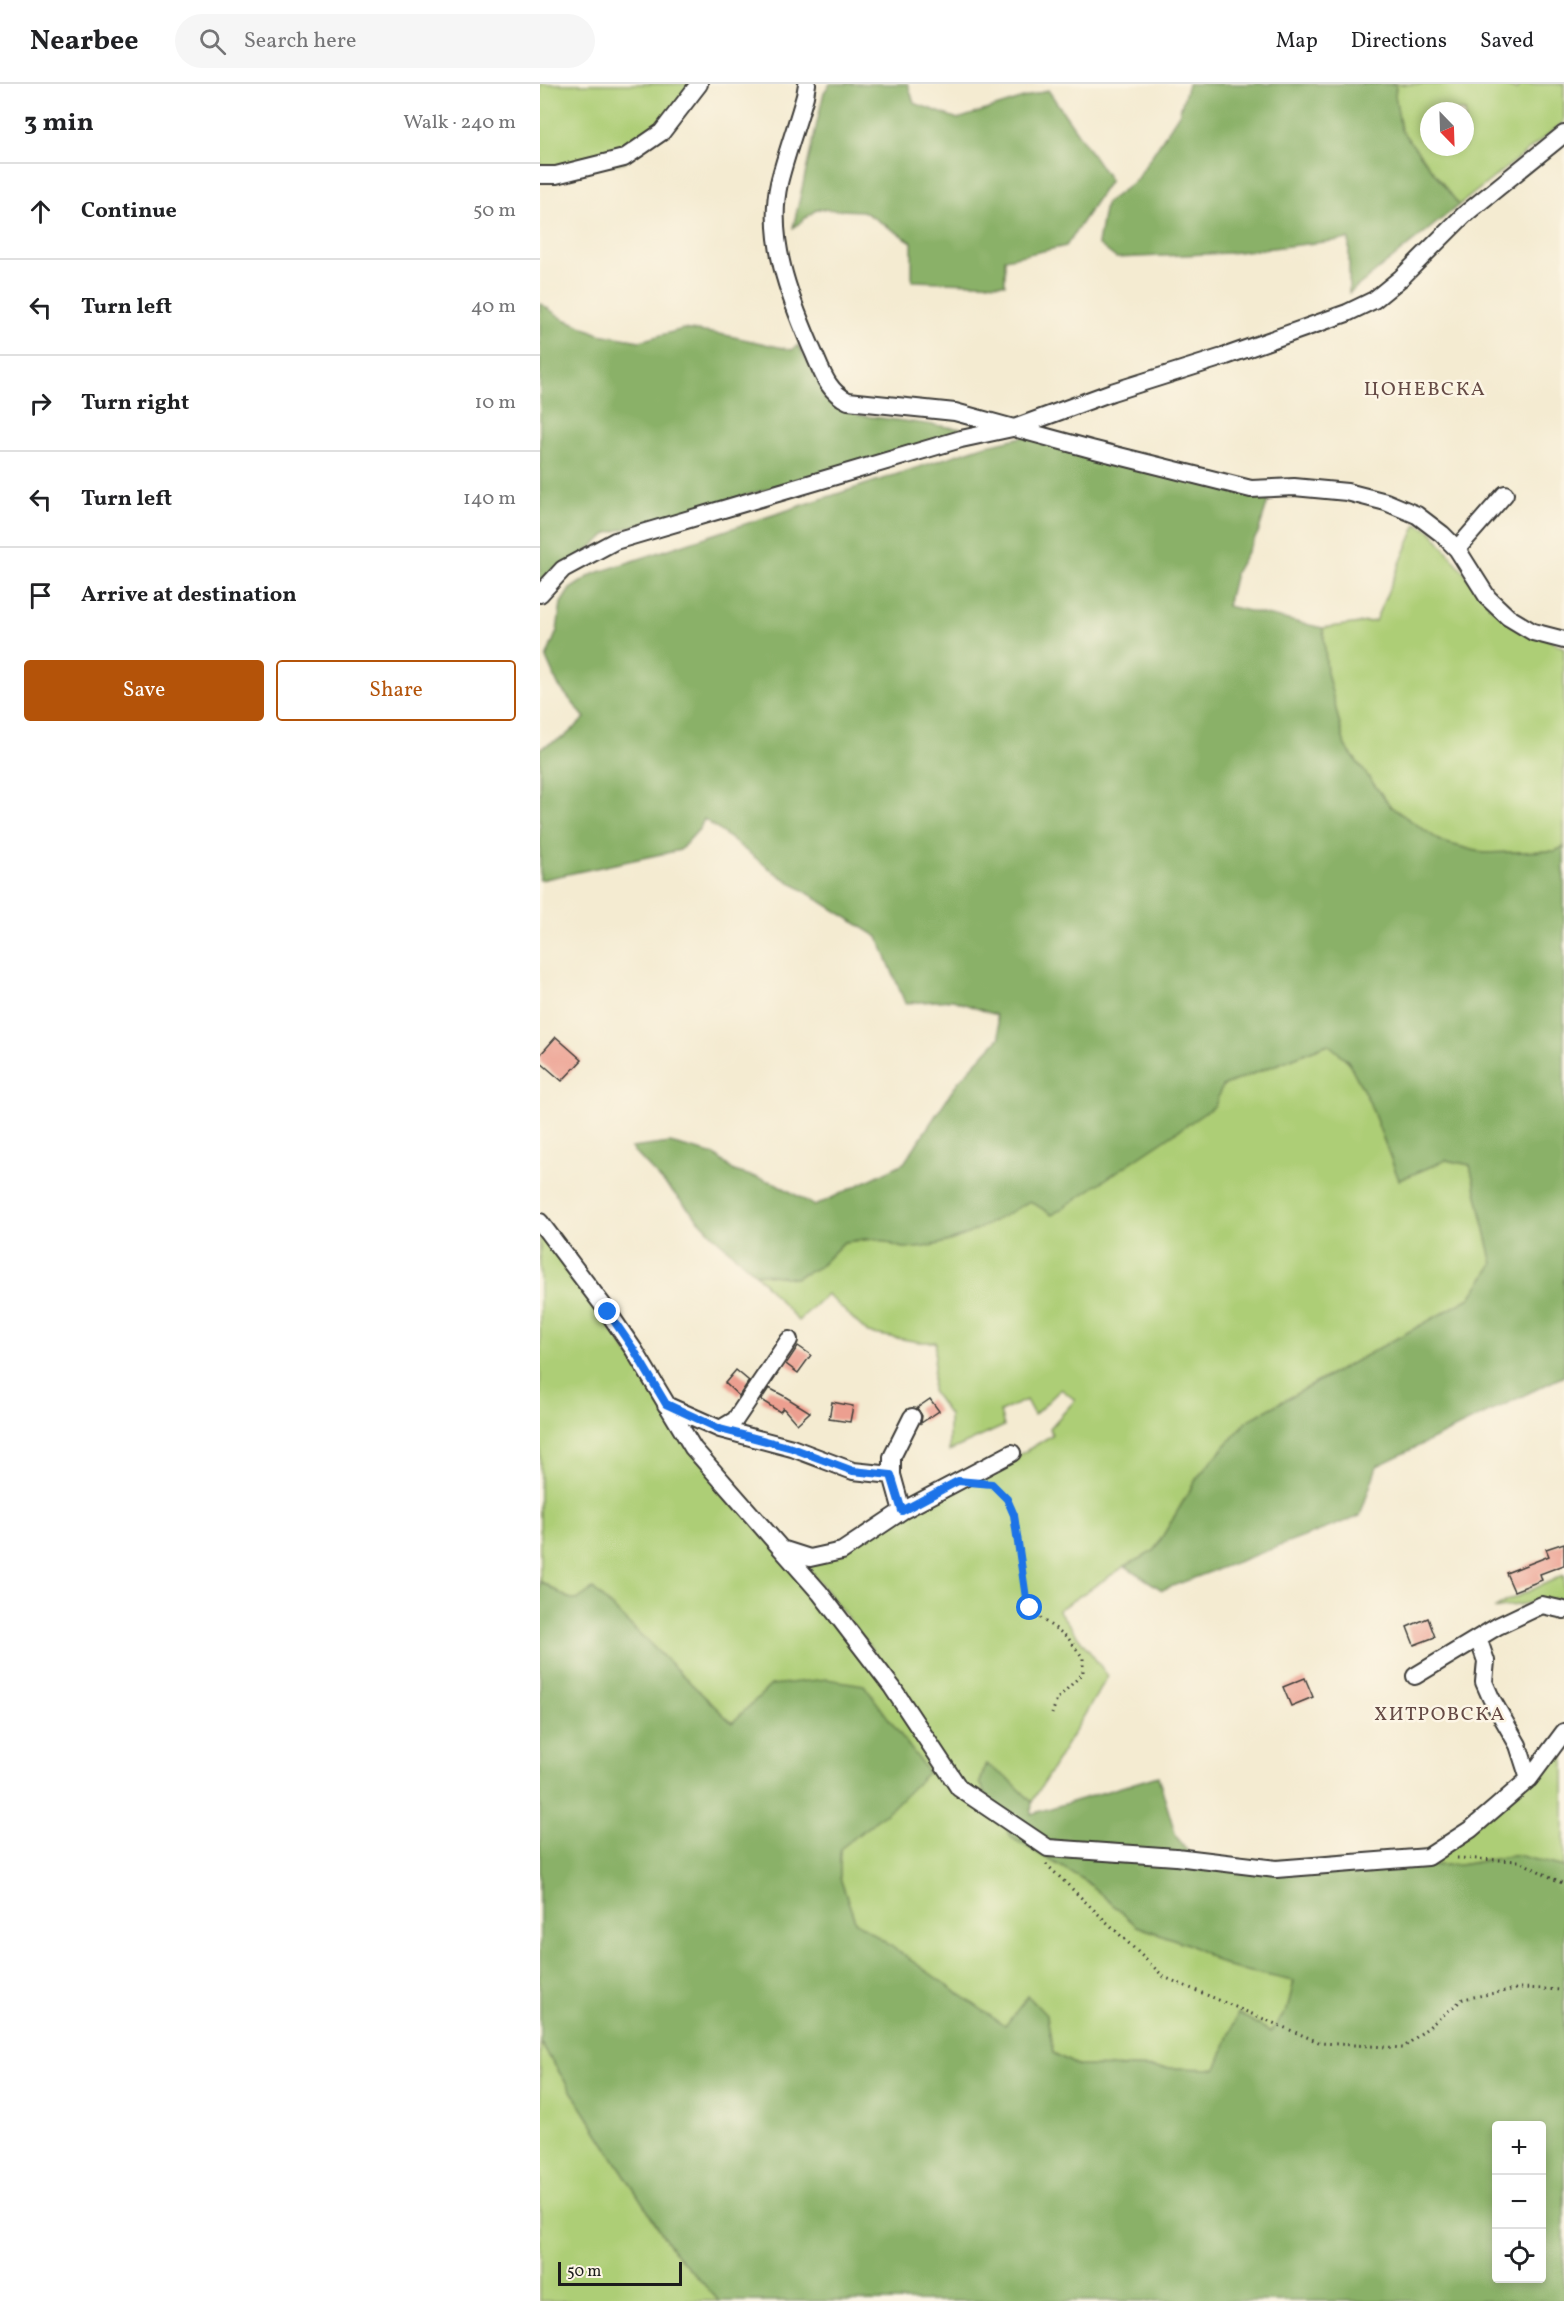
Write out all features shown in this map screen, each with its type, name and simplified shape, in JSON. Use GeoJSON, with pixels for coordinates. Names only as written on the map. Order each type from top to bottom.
{"type":"FeatureCollection","features":[{"type":"Feature","properties":{"kind":"street"},"geometry":{"type":"LineString","coordinates":[[540,175],[556,175],[624,158],[662,132],[699,84]]}},
{"type":"Feature","properties":{"kind":"street"},"geometry":{"type":"LineString","coordinates":[[807,84],[806,96],[779,184],[776,235],[779,258],[808,340],[829,386],[837,396],[848,402],[955,412],[1251,489],[1294,487],[1347,492],[1386,502],[1417,515],[1442,534],[1457,549],[1488,598],[1508,617],[1533,632],[1564,640]]}},
{"type":"Feature","properties":{"kind":"street"},"geometry":{"type":"LineString","coordinates":[[540,594],[564,569],[615,541],[961,439],[1017,427],[1112,392],[1226,356],[1347,313],[1374,300],[1401,278],[1464,215],[1564,134]]}},
{"type":"Feature","properties":{"kind":"street"},"geometry":{"type":"LineString","coordinates":[[1457,549],[1504,494]]}},
{"type":"Feature","properties":{"kind":"street"},"geometry":{"type":"LineString","coordinates":[[540,1222],[634,1350],[693,1448],[784,1550],[892,1687],[959,1788],[1048,1848],[1176,1857],[1276,1869],[1428,1857],[1471,1829],[1529,1779],[1564,1732]]}},
{"type":"Feature","properties":{"kind":"street"},"geometry":{"type":"LineString","coordinates":[[720,1429],[735,1420],[789,1340]]}},
{"type":"Feature","properties":{"kind":"street"},"geometry":{"type":"LineString","coordinates":[[666,1404],[720,1429],[792,1448],[853,1471],[891,1475]]}},
{"type":"Feature","properties":{"kind":"street"},"geometry":{"type":"LineString","coordinates":[[902,1511],[891,1475],[892,1456],[912,1417]]}},
{"type":"Feature","properties":{"kind":"street"},"geometry":{"type":"LineString","coordinates":[[784,1550],[810,1558],[842,1551],[902,1511],[1012,1453]]}},
{"type":"Feature","properties":{"kind":"street"},"geometry":{"type":"LineString","coordinates":[[1415,1676],[1478,1638],[1542,1605],[1564,1610]]}},
{"type":"Feature","properties":{"kind":"street"},"geometry":{"type":"LineString","coordinates":[[1478,1638],[1486,1661],[1484,1682],[1518,1745],[1529,1779]]}},
{"type":"Feature","properties":{"kind":"path"},"geometry":{"type":"LineString","coordinates":[[958,1481],[992,1484],[1007,1499],[1014,1515],[1026,1598],[1030,1608],[1037,1617],[1067,1638],[1083,1658],[1083,1673],[1057,1698],[1052,1714]]}},
{"type":"Feature","properties":{"kind":"path"},"geometry":{"type":"LineString","coordinates":[[1428,1857],[1519,1861],[1564,1884]]}},
{"type":"Feature","properties":{"kind":"path"},"geometry":{"type":"LineString","coordinates":[[1044,1862],[1164,1977],[1320,2043],[1403,2048],[1463,1999],[1521,1988],[1564,1990]]}},
{"type":"Feature","properties":{"kind":"green space"},"geometry":{"type":"Polygon","coordinates":[[[540,84],[699,84],[625,162],[540,179],[540,84]]]}},
{"type":"Feature","properties":{"kind":"green space"},"geometry":{"type":"Polygon","coordinates":[[[830,84],[908,84],[914,103],[958,119],[1048,90],[1110,180],[1066,246],[1005,259],[1005,284],[912,281],[912,242],[863,211],[817,209],[793,228],[824,92],[830,84]]]}},
{"type":"Feature","properties":{"kind":"green space"},"geometry":{"type":"Polygon","coordinates":[[[1188,84],[1396,84],[1395,96],[1401,130],[1459,205],[1349,293],[1349,239],[1229,253],[1116,258],[1098,244],[1105,204],[1136,180],[1179,114],[1188,84]]]}},
{"type":"Feature","properties":{"kind":"green space"},"geometry":{"type":"Polygon","coordinates":[[[1396,84],[1501,84],[1517,90],[1521,84],[1564,84],[1564,122],[1459,205],[1421,156],[1474,156],[1474,102],[1420,102],[1420,155],[1401,130],[1395,96],[1396,84]]]}},
{"type":"Feature","properties":{"kind":"green space"},"geometry":{"type":"Polygon","coordinates":[[[540,303],[562,318],[599,334],[640,341],[683,329],[725,335],[792,350],[798,345],[824,390],[858,415],[964,429],[953,438],[609,533],[540,589],[540,303]]]}},
{"type":"Feature","properties":{"kind":"green space"},"geometry":{"type":"Polygon","coordinates":[[[1031,435],[1270,495],[1258,533],[1235,573],[1227,606],[1323,628],[1327,673],[1345,746],[1391,807],[1442,842],[1484,853],[1555,851],[1564,847],[1564,1376],[1377,1466],[1360,1516],[1162,1590],[1125,1566],[1154,1551],[1197,1478],[1247,1421],[1470,1298],[1493,1264],[1470,1165],[1446,1160],[1399,1180],[1369,1101],[1348,1061],[1328,1044],[1222,1086],[1215,1106],[1052,1215],[1030,1201],[953,1240],[904,1248],[877,1239],[844,1242],[819,1267],[795,1278],[755,1273],[717,1239],[631,1148],[670,1143],[715,1155],[734,1171],[775,1183],[815,1206],[904,1163],[958,1082],[1000,1037],[996,1015],[953,1000],[905,1003],[878,937],[774,872],[704,819],[700,828],[680,850],[540,880],[540,748],[564,737],[585,718],[558,685],[546,658],[557,631],[561,603],[570,589],[593,574],[983,446],[1031,435]]]}},
{"type":"Feature","properties":{"kind":"green space"},"geometry":{"type":"Polygon","coordinates":[[[1417,524],[1431,531],[1494,610],[1564,648],[1564,847],[1555,851],[1484,853],[1442,842],[1391,807],[1345,746],[1327,673],[1323,628],[1375,621],[1417,524]]]}},
{"type":"Feature","properties":{"kind":"green space"},"geometry":{"type":"Polygon","coordinates":[[[1329,1044],[1348,1061],[1369,1101],[1399,1180],[1446,1160],[1470,1165],[1493,1264],[1470,1298],[1247,1421],[1197,1478],[1154,1551],[1125,1566],[1058,1610],[1108,1676],[1032,1802],[1010,1780],[985,1765],[980,1783],[1012,1838],[1086,1881],[1137,1926],[1190,1945],[1228,1967],[1294,1981],[1287,2010],[1271,2032],[1238,2013],[1216,2069],[1078,2066],[1053,2053],[1047,2016],[1005,2026],[855,1921],[840,1878],[840,1849],[893,1807],[771,1685],[732,1723],[593,1589],[577,1600],[568,1598],[540,1581],[540,1223],[677,1426],[912,1711],[912,1700],[802,1560],[929,1502],[1022,1453],[1052,1435],[1050,1428],[1075,1400],[1061,1389],[1034,1415],[1026,1400],[1000,1412],[1004,1426],[949,1451],[949,1415],[932,1391],[936,1342],[919,1342],[868,1333],[827,1294],[798,1321],[755,1273],[795,1278],[819,1267],[844,1242],[877,1239],[902,1248],[1222,1086],[1329,1044]]]}},
{"type":"Feature","properties":{"kind":"green space"},"geometry":{"type":"Polygon","coordinates":[[[1564,1575],[1564,1603],[1558,1598],[1494,1609],[1507,1601],[1564,1575]]]}},
{"type":"Feature","properties":{"kind":"green space"},"geometry":{"type":"Polygon","coordinates":[[[540,1581],[568,1598],[577,1600],[593,1589],[732,1723],[771,1685],[827,1679],[864,1685],[928,1772],[893,1807],[840,1849],[840,1878],[855,1921],[1005,2026],[1028,1996],[1047,2016],[1053,2053],[1078,2066],[1216,2069],[1238,2013],[1271,2032],[1287,2010],[1294,1981],[1228,1967],[1190,1945],[1137,1926],[1086,1881],[1012,1838],[980,1783],[986,1764],[1010,1780],[1032,1802],[1031,1814],[1158,1776],[1176,1836],[1192,1857],[1231,1861],[1290,1860],[1403,1866],[1460,1865],[1517,1855],[1564,1867],[1564,2301],[719,2301],[672,2249],[540,2042],[540,1581]]]}},
{"type":"Feature","properties":{"kind":"green space"},"geometry":{"type":"Polygon","coordinates":[[[1564,1734],[1564,1867],[1517,1855],[1460,1865],[1403,1866],[1506,1802],[1564,1734]]]}},
{"type":"Feature","properties":{"kind":"green space"},"geometry":{"type":"Polygon","coordinates":[[[540,2042],[672,2249],[719,2301],[540,2301],[540,2042]]]}},
{"type":"Feature","properties":{"kind":"building"},"geometry":{"type":"Polygon","coordinates":[[[556,1037],[582,1060],[562,1081],[540,1062],[540,1055],[556,1037]]]}},
{"type":"Feature","properties":{"kind":"building"},"geometry":{"type":"Polygon","coordinates":[[[798,1346],[811,1355],[798,1373],[786,1364],[798,1346]]]}},
{"type":"Feature","properties":{"kind":"building"},"geometry":{"type":"Polygon","coordinates":[[[736,1370],[749,1381],[739,1396],[725,1383],[736,1370]]]}},
{"type":"Feature","properties":{"kind":"building"},"geometry":{"type":"Polygon","coordinates":[[[769,1388],[810,1412],[797,1424],[783,1408],[780,1412],[761,1400],[769,1388]]]}},
{"type":"Feature","properties":{"kind":"building"},"geometry":{"type":"Polygon","coordinates":[[[930,1399],[939,1411],[921,1423],[922,1416],[917,1408],[930,1399]]]}},
{"type":"Feature","properties":{"kind":"building"},"geometry":{"type":"Polygon","coordinates":[[[832,1402],[853,1406],[850,1422],[829,1419],[832,1402]]]}},
{"type":"Feature","properties":{"kind":"building"},"geometry":{"type":"Polygon","coordinates":[[[1564,1543],[1564,1565],[1540,1574],[1542,1580],[1514,1591],[1506,1573],[1549,1556],[1546,1549],[1564,1543]]]}},
{"type":"Feature","properties":{"kind":"building"},"geometry":{"type":"Polygon","coordinates":[[[1428,1618],[1435,1637],[1414,1645],[1407,1627],[1428,1618]]]}},
{"type":"Feature","properties":{"kind":"building"},"geometry":{"type":"Polygon","coordinates":[[[1305,1678],[1313,1697],[1291,1706],[1283,1687],[1305,1678]]]}},
{"type":"Feature","properties":{"kind":"district","name":"ЦОНЕВСКА"},"geometry":{"type":"Point","coordinates":[1425,390]}},
{"type":"Feature","properties":{"kind":"district","name":"ХИТРОВСКА"},"geometry":{"type":"Point","coordinates":[1440,1715]}},
{"type":"Feature","properties":{"kind":"route"},"geometry":{"type":"LineString","coordinates":[[608,1312],[666,1404],[687,1415],[720,1429],[792,1448],[853,1471],[891,1475],[902,1511],[958,1481],[992,1484],[1007,1499],[1014,1515],[1018,1552],[1026,1598],[1030,1608]]}}]}
